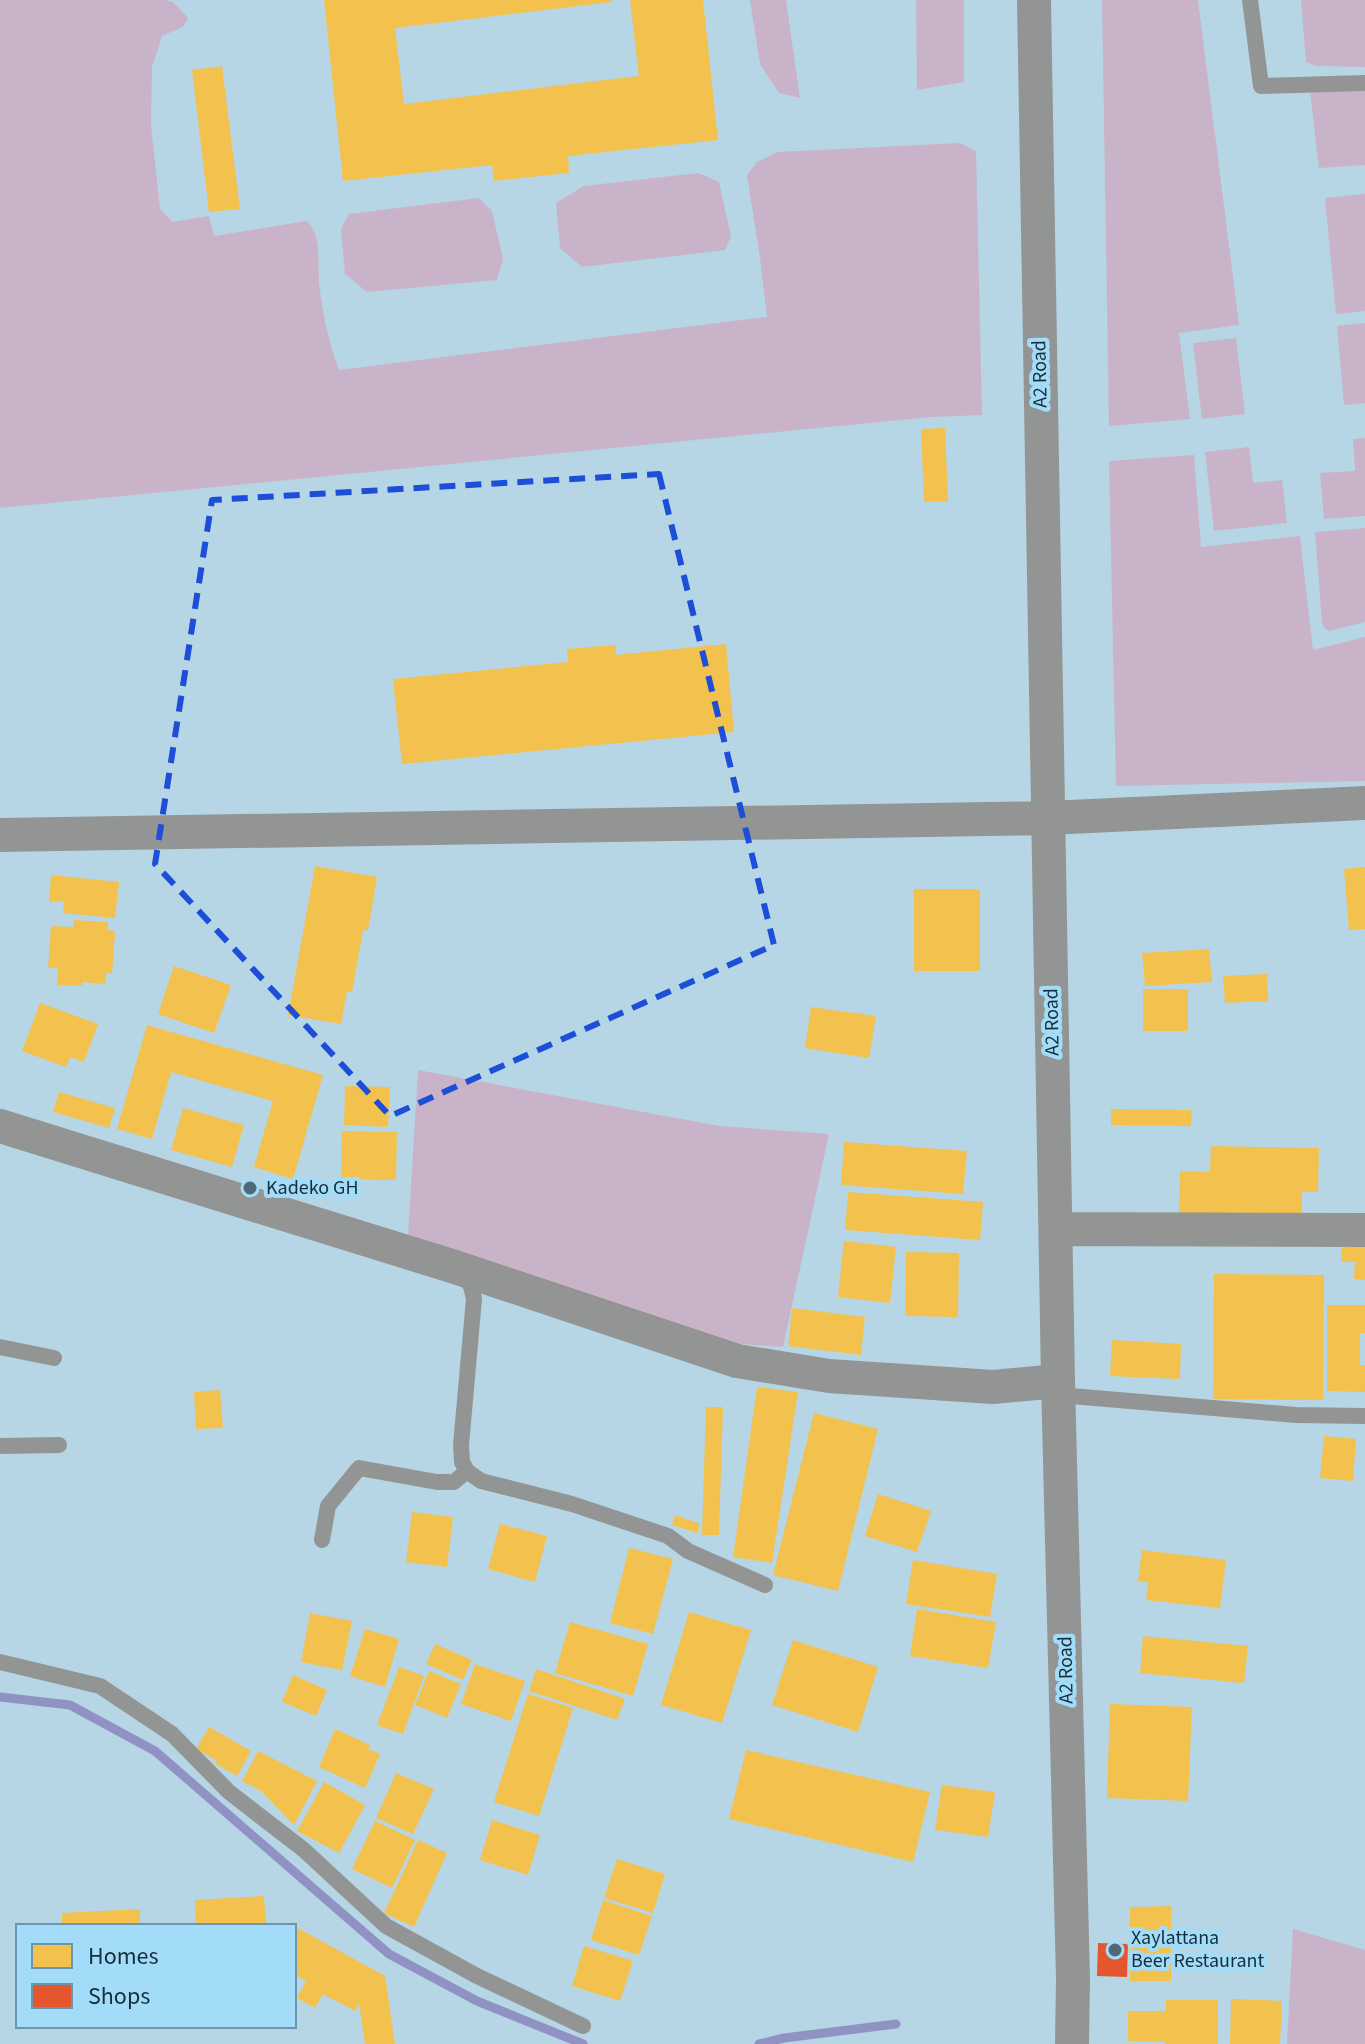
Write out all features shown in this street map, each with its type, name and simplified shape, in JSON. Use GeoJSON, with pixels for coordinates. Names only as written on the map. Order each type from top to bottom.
{"type":"FeatureCollection","features":[{"type":"Feature","properties":{"kind":"street","name":"A2 Road"},"geometry":{"type":"LineString","coordinates":[[1034,0],[1072,2044]]}},
{"type":"Feature","properties":{"kind":"street"},"geometry":{"type":"LineString","coordinates":[[0,835],[1048,818],[1365,803]]}},
{"type":"Feature","properties":{"kind":"street"},"geometry":{"type":"LineString","coordinates":[[0,1126],[455,1267],[737,1361],[829,1376],[993,1387],[1059,1388]]}},
{"type":"Feature","properties":{"kind":"street"},"geometry":{"type":"LineString","coordinates":[[1056,1229],[1365,1230]]}},
{"type":"Feature","properties":{"kind":"lane"},"geometry":{"type":"LineString","coordinates":[[1250,0],[1261,86],[1365,83]]}},
{"type":"Feature","properties":{"kind":"lane"},"geometry":{"type":"LineString","coordinates":[[455,1267],[471,1286],[474,1299],[461,1445],[462,1462],[467,1471],[481,1481],[572,1504],[668,1536],[688,1551],[765,1585]]}},
{"type":"Feature","properties":{"kind":"lane"},"geometry":{"type":"LineString","coordinates":[[0,1347],[54,1358]]}},
{"type":"Feature","properties":{"kind":"lane"},"geometry":{"type":"LineString","coordinates":[[1059,1388],[1296,1415],[1365,1416]]}},
{"type":"Feature","properties":{"kind":"lane"},"geometry":{"type":"LineString","coordinates":[[0,1446],[59,1445]]}},
{"type":"Feature","properties":{"kind":"lane"},"geometry":{"type":"LineString","coordinates":[[322,1540],[328,1506],[359,1468],[437,1482],[454,1482],[467,1471]]}},
{"type":"Feature","properties":{"kind":"lane"},"geometry":{"type":"LineString","coordinates":[[0,1662],[100,1686],[172,1734],[229,1792],[304,1850],[386,1926],[477,1976],[583,2026]]}},
{"type":"Feature","properties":{"kind":"highlighted area"},"geometry":{"type":"Polygon","coordinates":[[[659,474],[774,945],[390,1116],[155,864],[212,500],[659,474]]]}},
{"type":"Feature","properties":{"kind":"shaded area"},"geometry":{"type":"Polygon","coordinates":[[[0,0],[165,0],[173,2],[188,18],[183,27],[162,36],[152,67],[151,125],[160,209],[173,222],[209,216],[214,236],[307,221],[317,243],[322,305],[339,370],[767,317],[747,175],[757,162],[778,152],[960,143],[976,151],[982,415],[931,417],[0,508],[0,0]]]}},
{"type":"Feature","properties":{"kind":"shaded area"},"geometry":{"type":"Polygon","coordinates":[[[750,0],[786,0],[800,98],[779,93],[760,64],[750,0]]]}},
{"type":"Feature","properties":{"kind":"shaded area"},"geometry":{"type":"Polygon","coordinates":[[[916,0],[964,0],[964,82],[917,90],[916,0]]]}},
{"type":"Feature","properties":{"kind":"shaded area"},"geometry":{"type":"Polygon","coordinates":[[[1102,0],[1198,0],[1239,325],[1179,333],[1190,419],[1109,426],[1102,0]]]}},
{"type":"Feature","properties":{"kind":"shaded area"},"geometry":{"type":"Polygon","coordinates":[[[1301,0],[1365,0],[1365,67],[1316,66],[1306,62],[1301,0]]]}},
{"type":"Feature","properties":{"kind":"shaded area"},"geometry":{"type":"Polygon","coordinates":[[[1365,91],[1365,165],[1319,168],[1310,92],[1365,91]]]}},
{"type":"Feature","properties":{"kind":"shaded area"},"geometry":{"type":"Polygon","coordinates":[[[698,173],[719,182],[731,236],[725,250],[582,267],[560,248],[556,203],[584,186],[698,173]]]}},
{"type":"Feature","properties":{"kind":"shaded area"},"geometry":{"type":"Polygon","coordinates":[[[1365,194],[1365,311],[1336,314],[1325,198],[1365,194]]]}},
{"type":"Feature","properties":{"kind":"shaded area"},"geometry":{"type":"Polygon","coordinates":[[[479,198],[492,211],[503,259],[497,280],[367,292],[345,274],[341,229],[349,214],[479,198]]]}},
{"type":"Feature","properties":{"kind":"shaded area"},"geometry":{"type":"Polygon","coordinates":[[[1365,323],[1365,403],[1344,405],[1337,326],[1365,323]]]}},
{"type":"Feature","properties":{"kind":"shaded area"},"geometry":{"type":"Polygon","coordinates":[[[1236,338],[1245,414],[1202,419],[1193,343],[1236,338]]]}},
{"type":"Feature","properties":{"kind":"shaded area"},"geometry":{"type":"Polygon","coordinates":[[[1365,438],[1365,516],[1324,519],[1320,473],[1355,471],[1353,439],[1365,438]]]}},
{"type":"Feature","properties":{"kind":"shaded area"},"geometry":{"type":"Polygon","coordinates":[[[1249,447],[1253,483],[1282,480],[1287,523],[1214,531],[1205,452],[1249,447]]]}},
{"type":"Feature","properties":{"kind":"shaded area"},"geometry":{"type":"Polygon","coordinates":[[[1194,455],[1201,547],[1300,536],[1313,650],[1365,637],[1365,781],[1116,786],[1109,461],[1194,455]]]}},
{"type":"Feature","properties":{"kind":"shaded area"},"geometry":{"type":"Polygon","coordinates":[[[1365,528],[1365,622],[1329,631],[1322,622],[1315,532],[1365,528]]]}},
{"type":"Feature","properties":{"kind":"shaded area"},"geometry":{"type":"Polygon","coordinates":[[[418,1070],[719,1126],[829,1134],[783,1347],[739,1344],[408,1235],[418,1070]]]}},
{"type":"Feature","properties":{"kind":"shaded area"},"geometry":{"type":"Polygon","coordinates":[[[1293,1929],[1365,1950],[1365,2044],[1287,2044],[1293,1929]]]}},
{"type":"Feature","properties":{"kind":"building: Homes"},"geometry":{"type":"Polygon","coordinates":[[[324,0],[611,0],[395,28],[404,104],[639,76],[630,0],[703,0],[718,140],[568,156],[569,173],[494,181],[492,165],[343,181],[324,0]]]}},
{"type":"Feature","properties":{"kind":"building: Homes"},"geometry":{"type":"Polygon","coordinates":[[[222,66],[240,209],[209,212],[192,70],[222,66]]]}},
{"type":"Feature","properties":{"kind":"building: Homes"},"geometry":{"type":"Polygon","coordinates":[[[945,428],[948,501],[924,502],[921,429],[945,428]]]}},
{"type":"Feature","properties":{"kind":"building: Homes"},"geometry":{"type":"Polygon","coordinates":[[[726,644],[734,732],[402,764],[393,679],[568,662],[567,649],[615,645],[616,655],[726,644]]]}},
{"type":"Feature","properties":{"kind":"building: Homes"},"geometry":{"type":"Polygon","coordinates":[[[315,866],[377,877],[368,930],[363,930],[352,992],[347,991],[341,1024],[288,1015],[315,866]]]}},
{"type":"Feature","properties":{"kind":"building: Homes"},"geometry":{"type":"Polygon","coordinates":[[[1365,867],[1365,929],[1349,930],[1344,869],[1365,867]]]}},
{"type":"Feature","properties":{"kind":"building: Homes"},"geometry":{"type":"Polygon","coordinates":[[[51,875],[119,882],[115,918],[63,913],[64,902],[49,901],[51,875]]]}},
{"type":"Feature","properties":{"kind":"building: Homes"},"geometry":{"type":"Polygon","coordinates":[[[914,889],[980,889],[980,971],[914,971],[914,889]]]}},
{"type":"Feature","properties":{"kind":"building: Homes"},"geometry":{"type":"Polygon","coordinates":[[[74,920],[108,922],[107,930],[115,931],[112,974],[106,972],[105,984],[82,982],[83,986],[57,985],[58,968],[48,968],[51,926],[73,927],[74,920]]]}},
{"type":"Feature","properties":{"kind":"building: Homes"},"geometry":{"type":"Polygon","coordinates":[[[1209,949],[1212,982],[1145,986],[1142,953],[1209,949]]]}},
{"type":"Feature","properties":{"kind":"building: Homes"},"geometry":{"type":"Polygon","coordinates":[[[174,966],[231,985],[214,1033],[158,1014],[174,966]]]}},
{"type":"Feature","properties":{"kind":"building: Homes"},"geometry":{"type":"Polygon","coordinates":[[[1267,974],[1268,1001],[1225,1003],[1223,976],[1267,974]]]}},
{"type":"Feature","properties":{"kind":"building: Homes"},"geometry":{"type":"Polygon","coordinates":[[[1143,989],[1188,989],[1188,1031],[1143,1031],[1143,989]]]}},
{"type":"Feature","properties":{"kind":"building: Homes"},"geometry":{"type":"Polygon","coordinates":[[[40,1003],[98,1024],[84,1062],[70,1057],[66,1067],[22,1051],[40,1003]]]}},
{"type":"Feature","properties":{"kind":"building: Homes"},"geometry":{"type":"Polygon","coordinates":[[[811,1007],[876,1016],[869,1058],[805,1048],[811,1007]]]}},
{"type":"Feature","properties":{"kind":"building: Homes"},"geometry":{"type":"Polygon","coordinates":[[[147,1025],[323,1075],[293,1179],[254,1167],[273,1101],[171,1072],[152,1139],[117,1129],[147,1025]]]}},
{"type":"Feature","properties":{"kind":"building: Homes"},"geometry":{"type":"Polygon","coordinates":[[[345,1086],[390,1087],[388,1127],[344,1125],[345,1086]]]}},
{"type":"Feature","properties":{"kind":"building: Homes"},"geometry":{"type":"Polygon","coordinates":[[[59,1092],[115,1108],[109,1128],[53,1112],[59,1092]]]}},
{"type":"Feature","properties":{"kind":"building: Homes"},"geometry":{"type":"Polygon","coordinates":[[[183,1108],[244,1125],[232,1167],[171,1150],[183,1108]]]}},
{"type":"Feature","properties":{"kind":"building: Homes"},"geometry":{"type":"Polygon","coordinates":[[[1111,1109],[1192,1110],[1191,1126],[1111,1125],[1111,1109]]]}},
{"type":"Feature","properties":{"kind":"building: Homes"},"geometry":{"type":"Polygon","coordinates":[[[342,1131],[397,1132],[396,1180],[341,1179],[342,1131]]]}},
{"type":"Feature","properties":{"kind":"building: Homes"},"geometry":{"type":"Polygon","coordinates":[[[844,1142],[967,1151],[963,1194],[841,1185],[844,1142]]]}},
{"type":"Feature","properties":{"kind":"building: Homes"},"geometry":{"type":"Polygon","coordinates":[[[1211,1146],[1319,1148],[1318,1192],[1302,1192],[1302,1216],[1179,1213],[1180,1171],[1210,1172],[1211,1146]]]}},
{"type":"Feature","properties":{"kind":"building: Homes"},"geometry":{"type":"Polygon","coordinates":[[[848,1192],[983,1202],[980,1240],[845,1230],[848,1192]]]}},
{"type":"Feature","properties":{"kind":"building: Homes"},"geometry":{"type":"Polygon","coordinates":[[[1343,1235],[1365,1236],[1365,1280],[1354,1279],[1355,1262],[1341,1262],[1343,1235]]]}},
{"type":"Feature","properties":{"kind":"building: Homes"},"geometry":{"type":"Polygon","coordinates":[[[844,1241],[896,1247],[890,1303],[838,1297],[844,1241]]]}},
{"type":"Feature","properties":{"kind":"building: Homes"},"geometry":{"type":"Polygon","coordinates":[[[906,1252],[959,1253],[958,1317],[905,1316],[906,1252]]]}},
{"type":"Feature","properties":{"kind":"building: Homes"},"geometry":{"type":"Polygon","coordinates":[[[1214,1274],[1324,1275],[1323,1400],[1213,1399],[1214,1274]]]}},
{"type":"Feature","properties":{"kind":"building: Homes"},"geometry":{"type":"Polygon","coordinates":[[[1327,1305],[1365,1305],[1365,1333],[1360,1333],[1360,1365],[1365,1365],[1365,1392],[1327,1391],[1327,1305]]]}},
{"type":"Feature","properties":{"kind":"building: Homes"},"geometry":{"type":"Polygon","coordinates":[[[792,1308],[865,1317],[861,1355],[788,1346],[792,1308]]]}},
{"type":"Feature","properties":{"kind":"building: Homes"},"geometry":{"type":"Polygon","coordinates":[[[1112,1340],[1181,1344],[1180,1379],[1110,1376],[1112,1340]]]}},
{"type":"Feature","properties":{"kind":"building: Homes"},"geometry":{"type":"Polygon","coordinates":[[[757,1387],[798,1392],[772,1563],[733,1557],[757,1387]]]}},
{"type":"Feature","properties":{"kind":"building: Homes"},"geometry":{"type":"Polygon","coordinates":[[[220,1390],[223,1428],[196,1429],[194,1392],[220,1390]]]}},
{"type":"Feature","properties":{"kind":"building: Homes"},"geometry":{"type":"Polygon","coordinates":[[[706,1407],[723,1407],[719,1535],[702,1535],[706,1407]]]}},
{"type":"Feature","properties":{"kind":"building: Homes"},"geometry":{"type":"Polygon","coordinates":[[[814,1413],[878,1429],[838,1591],[773,1575],[814,1413]]]}},
{"type":"Feature","properties":{"kind":"building: Homes"},"geometry":{"type":"Polygon","coordinates":[[[1324,1436],[1356,1439],[1353,1481],[1320,1478],[1324,1436]]]}},
{"type":"Feature","properties":{"kind":"building: Homes"},"geometry":{"type":"Polygon","coordinates":[[[878,1494],[931,1511],[917,1552],[865,1536],[878,1494]]]}},
{"type":"Feature","properties":{"kind":"building: Homes"},"geometry":{"type":"Polygon","coordinates":[[[412,1512],[453,1517],[447,1567],[406,1562],[412,1512]]]}},
{"type":"Feature","properties":{"kind":"building: Homes"},"geometry":{"type":"Polygon","coordinates":[[[675,1515],[700,1524],[697,1533],[672,1525],[675,1515]]]}},
{"type":"Feature","properties":{"kind":"building: Homes"},"geometry":{"type":"Polygon","coordinates":[[[500,1524],[547,1536],[535,1582],[488,1569],[500,1524]]]}},
{"type":"Feature","properties":{"kind":"building: Homes"},"geometry":{"type":"Polygon","coordinates":[[[629,1548],[673,1559],[653,1634],[610,1623],[629,1548]]]}},
{"type":"Feature","properties":{"kind":"building: Homes"},"geometry":{"type":"Polygon","coordinates":[[[1142,1550],[1226,1560],[1220,1608],[1146,1600],[1148,1582],[1138,1581],[1142,1550]]]}},
{"type":"Feature","properties":{"kind":"building: Homes"},"geometry":{"type":"Polygon","coordinates":[[[913,1560],[997,1574],[990,1617],[906,1604],[913,1560]]]}},
{"type":"Feature","properties":{"kind":"building: Homes"},"geometry":{"type":"Polygon","coordinates":[[[917,1609],[996,1622],[988,1668],[910,1656],[917,1609]]]}},
{"type":"Feature","properties":{"kind":"building: Homes"},"geometry":{"type":"Polygon","coordinates":[[[689,1612],[751,1630],[722,1723],[661,1705],[689,1612]]]}},
{"type":"Feature","properties":{"kind":"building: Homes"},"geometry":{"type":"Polygon","coordinates":[[[310,1613],[352,1621],[342,1670],[301,1662],[310,1613]]]}},
{"type":"Feature","properties":{"kind":"building: Homes"},"geometry":{"type":"Polygon","coordinates":[[[570,1622],[648,1644],[633,1696],[555,1673],[570,1622]]]}},
{"type":"Feature","properties":{"kind":"building: Homes"},"geometry":{"type":"Polygon","coordinates":[[[365,1629],[399,1639],[385,1687],[350,1676],[365,1629]]]}},
{"type":"Feature","properties":{"kind":"building: Homes"},"geometry":{"type":"Polygon","coordinates":[[[1143,1636],[1248,1646],[1244,1683],[1140,1673],[1143,1636]]]}},
{"type":"Feature","properties":{"kind":"building: Homes"},"geometry":{"type":"Polygon","coordinates":[[[793,1640],[878,1667],[858,1732],[772,1705],[793,1640]]]}},
{"type":"Feature","properties":{"kind":"building: Homes"},"geometry":{"type":"Polygon","coordinates":[[[435,1644],[472,1660],[463,1680],[426,1664],[435,1644]]]}},
{"type":"Feature","properties":{"kind":"building: Homes"},"geometry":{"type":"Polygon","coordinates":[[[475,1664],[525,1681],[511,1721],[461,1704],[475,1664]]]}},
{"type":"Feature","properties":{"kind":"building: Homes"},"geometry":{"type":"Polygon","coordinates":[[[399,1667],[424,1676],[403,1734],[377,1725],[399,1667]]]}},
{"type":"Feature","properties":{"kind":"building: Homes"},"geometry":{"type":"Polygon","coordinates":[[[536,1669],[625,1699],[617,1720],[529,1691],[536,1669]]]}},
{"type":"Feature","properties":{"kind":"building: Homes"},"geometry":{"type":"Polygon","coordinates":[[[429,1671],[461,1684],[447,1718],[415,1705],[429,1671]]]}},
{"type":"Feature","properties":{"kind":"building: Homes"},"geometry":{"type":"Polygon","coordinates":[[[293,1675],[327,1690],[316,1716],[282,1702],[293,1675]]]}},
{"type":"Feature","properties":{"kind":"building: Homes"},"geometry":{"type":"Polygon","coordinates":[[[528,1694],[573,1708],[539,1816],[494,1802],[528,1694]]]}},
{"type":"Feature","properties":{"kind":"building: Homes"},"geometry":{"type":"Polygon","coordinates":[[[1110,1704],[1192,1707],[1188,1801],[1107,1798],[1110,1704]]]}},
{"type":"Feature","properties":{"kind":"building: Homes"},"geometry":{"type":"Polygon","coordinates":[[[209,1727],[251,1751],[237,1776],[196,1749],[209,1727]]]}},
{"type":"Feature","properties":{"kind":"building: Homes"},"geometry":{"type":"Polygon","coordinates":[[[335,1729],[370,1745],[368,1749],[380,1754],[365,1788],[319,1767],[335,1729]]]}},
{"type":"Feature","properties":{"kind":"building: Homes"},"geometry":{"type":"Polygon","coordinates":[[[746,1750],[930,1792],[913,1862],[729,1819],[746,1750]]]}},
{"type":"Feature","properties":{"kind":"building: Homes"},"geometry":{"type":"Polygon","coordinates":[[[258,1751],[317,1781],[294,1825],[261,1791],[242,1781],[258,1751]]]}},
{"type":"Feature","properties":{"kind":"building: Homes"},"geometry":{"type":"Polygon","coordinates":[[[396,1773],[434,1789],[413,1834],[376,1818],[396,1773]]]}},
{"type":"Feature","properties":{"kind":"building: Homes"},"geometry":{"type":"Polygon","coordinates":[[[324,1782],[365,1805],[339,1853],[297,1831],[324,1782]]]}},
{"type":"Feature","properties":{"kind":"building: Homes"},"geometry":{"type":"Polygon","coordinates":[[[942,1785],[995,1792],[988,1837],[935,1830],[942,1785]]]}},
{"type":"Feature","properties":{"kind":"building: Homes"},"geometry":{"type":"Polygon","coordinates":[[[492,1820],[540,1835],[528,1875],[480,1860],[492,1820]]]}},
{"type":"Feature","properties":{"kind":"building: Homes"},"geometry":{"type":"Polygon","coordinates":[[[375,1821],[415,1840],[392,1888],[352,1869],[375,1821]]]}},
{"type":"Feature","properties":{"kind":"building: Homes"},"geometry":{"type":"Polygon","coordinates":[[[418,1840],[447,1853],[414,1927],[384,1913],[418,1840]]]}},
{"type":"Feature","properties":{"kind":"building: Homes"},"geometry":{"type":"Polygon","coordinates":[[[617,1859],[665,1874],[653,1913],[604,1898],[617,1859]]]}},
{"type":"Feature","properties":{"kind":"building: Homes"},"geometry":{"type":"Polygon","coordinates":[[[264,1896],[266,1924],[196,1924],[195,1900],[264,1896]]]}},
{"type":"Feature","properties":{"kind":"building: Homes"},"geometry":{"type":"Polygon","coordinates":[[[603,1900],[652,1916],[639,1955],[591,1940],[603,1900]]]}},
{"type":"Feature","properties":{"kind":"building: Homes"},"geometry":{"type":"Polygon","coordinates":[[[1171,1906],[1171,1981],[1130,1981],[1130,1907],[1171,1906]]]}},
{"type":"Feature","properties":{"kind":"building: Homes"},"geometry":{"type":"Polygon","coordinates":[[[140,1909],[140,1924],[62,1924],[62,1913],[140,1909]]]}},
{"type":"Feature","properties":{"kind":"building: Homes"},"geometry":{"type":"Polygon","coordinates":[[[296,1927],[385,1976],[395,2044],[365,2044],[359,2003],[355,2011],[323,1994],[315,2008],[297,1998],[306,1981],[296,1975],[296,1927]]]}},
{"type":"Feature","properties":{"kind":"building: Homes"},"geometry":{"type":"Polygon","coordinates":[[[584,1946],[633,1961],[620,2001],[572,1986],[584,1946]]]}},
{"type":"Feature","properties":{"kind":"building: Homes"},"geometry":{"type":"Polygon","coordinates":[[[1231,1999],[1282,2001],[1280,2044],[1230,2044],[1231,1999]]]}},
{"type":"Feature","properties":{"kind":"building: Homes"},"geometry":{"type":"Polygon","coordinates":[[[1166,2000],[1218,2000],[1218,2044],[1128,2041],[1128,2011],[1166,2011],[1166,2000]]]}},
{"type":"Feature","properties":{"kind":"building: Shops"},"geometry":{"type":"Polygon","coordinates":[[[1098,1943],[1128,1944],[1127,1977],[1097,1976],[1098,1943]]]}},
{"type":"Feature","properties":{"kind":"waterway"},"geometry":{"type":"LineString","coordinates":[[0,1697],[70,1705],[155,1751],[389,1954],[477,2001],[583,2044]]}},
{"type":"Feature","properties":{"kind":"waterway"},"geometry":{"type":"LineString","coordinates":[[759,2044],[896,2024]]}},
{"type":"Feature","properties":{"kind":"place","name":"Kadeko GH"},"geometry":{"type":"Point","coordinates":[250,1188]}},
{"type":"Feature","properties":{"kind":"place","name":"Xaylattana Beer Restaurant"},"geometry":{"type":"Point","coordinates":[1115,1950]}}]}
